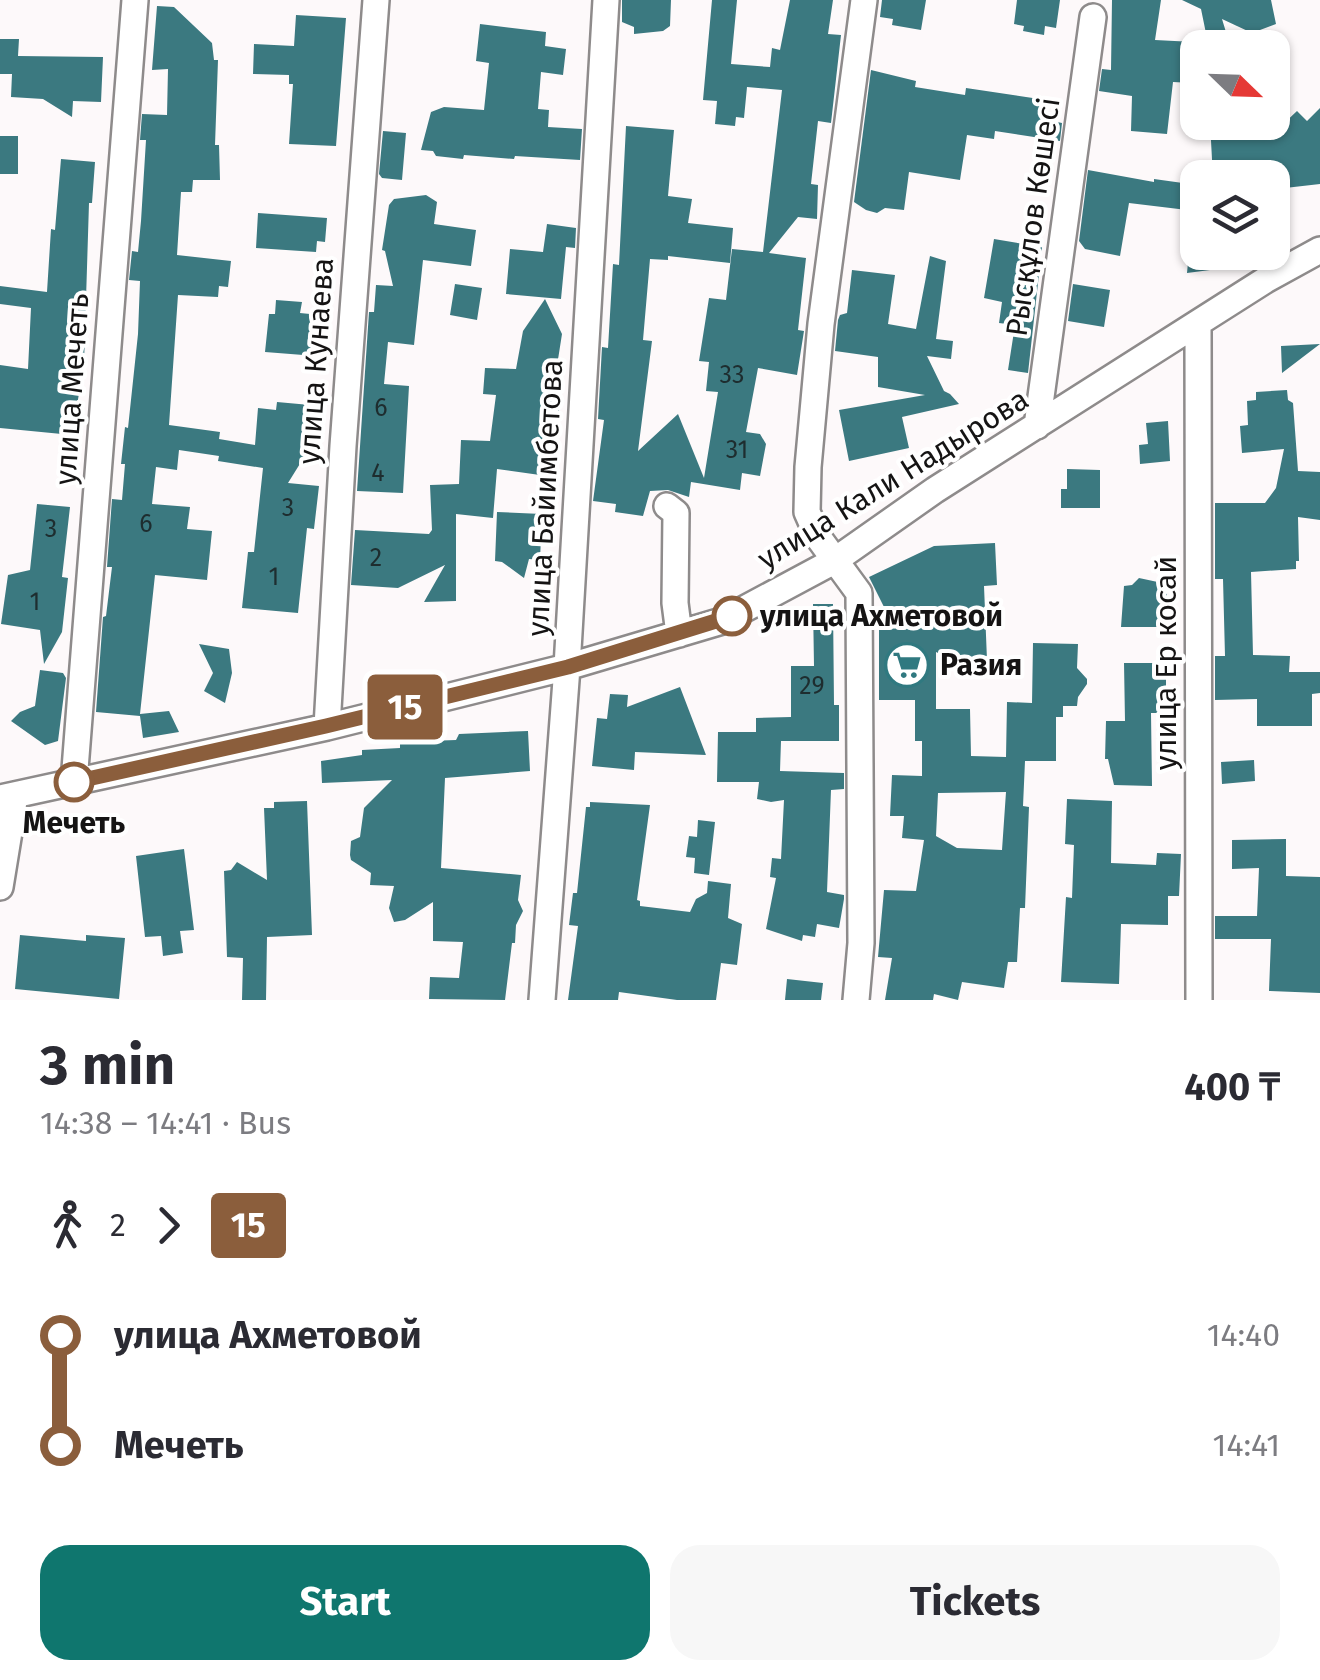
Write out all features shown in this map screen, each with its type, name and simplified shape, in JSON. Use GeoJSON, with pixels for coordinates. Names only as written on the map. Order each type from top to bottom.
{"type":"FeatureCollection","features":[{"type":"Feature","properties":{"kind":"street","name":"улица Мечеть"},"geometry":{"type":"LineString","coordinates":[[74,782],[135,0]]}},
{"type":"Feature","properties":{"kind":"street","name":"улица Кунаева"},"geometry":{"type":"LineString","coordinates":[[326,726],[342,446],[376,0]]}},
{"type":"Feature","properties":{"kind":"street","name":"улица Байимбетова"},"geometry":{"type":"LineString","coordinates":[[542,1000],[568,667],[606,0]]}},
{"type":"Feature","properties":{"kind":"street"},"geometry":{"type":"LineString","coordinates":[[856,1000],[861,943],[859,593],[834,561],[807,512],[820,324],[864,0]]}},
{"type":"Feature","properties":{"kind":"street","name":"Рысқұлов Көшесі"},"geometry":{"type":"LineString","coordinates":[[1037,426],[1093,17]]}},
{"type":"Feature","properties":{"kind":"street","name":"улица Кали Надырова"},"geometry":{"type":"LineString","coordinates":[[8,796],[326,726],[568,667],[722,622],[834,561],[935,490],[1267,279],[1320,250]]}},
{"type":"Feature","properties":{"kind":"street","name":"улица Ер косай"},"geometry":{"type":"LineString","coordinates":[[1198,325],[1199,1000]]}},
{"type":"Feature","properties":{"kind":"street"},"geometry":{"type":"LineString","coordinates":[[667,506],[676,513],[675,602],[679,634]]}},
{"type":"Feature","properties":{"kind":"street"},"geometry":{"type":"LineString","coordinates":[[0,886],[8,796]]}},
{"type":"Feature","properties":{"kind":"building"},"geometry":{"type":"Polygon","coordinates":[[[622,0],[671,0],[670,26],[663,31],[634,34],[634,27],[622,22],[622,0]]]}},
{"type":"Feature","properties":{"kind":"building"},"geometry":{"type":"Polygon","coordinates":[[[712,0],[737,0],[731,64],[770,67],[772,48],[780,50],[790,0],[833,0],[828,34],[841,35],[831,123],[818,121],[811,184],[818,185],[817,219],[798,217],[769,253],[806,258],[798,330],[804,331],[797,375],[758,368],[746,432],[760,434],[766,444],[760,476],[742,473],[740,490],[691,482],[689,497],[668,490],[650,491],[643,516],[615,512],[616,504],[593,501],[604,420],[598,419],[602,347],[608,348],[613,264],[619,265],[626,126],[674,130],[668,196],[692,199],[688,223],[733,228],[730,263],[668,256],[668,260],[650,259],[643,340],[652,341],[638,451],[678,414],[704,478],[718,392],[706,391],[709,362],[699,361],[709,298],[726,300],[732,249],[763,252],[782,90],[747,87],[744,118],[736,117],[735,126],[715,124],[717,101],[703,100],[712,0]]]}},
{"type":"Feature","properties":{"kind":"building"},"geometry":{"type":"Polygon","coordinates":[[[882,0],[926,0],[921,30],[892,25],[893,19],[880,17],[882,0]]]}},
{"type":"Feature","properties":{"kind":"building"},"geometry":{"type":"Polygon","coordinates":[[[1017,0],[1060,0],[1056,28],[1045,26],[1044,35],[1023,31],[1024,26],[1014,24],[1017,0]]]}},
{"type":"Feature","properties":{"kind":"building"},"geometry":{"type":"Polygon","coordinates":[[[1112,0],[1161,0],[1155,40],[1180,41],[1180,82],[1173,82],[1167,134],[1131,131],[1132,96],[1099,91],[1102,69],[1111,70],[1112,0]]]}},
{"type":"Feature","properties":{"kind":"building"},"geometry":{"type":"Polygon","coordinates":[[[1182,0],[1271,0],[1276,24],[1246,30],[1222,19],[1225,30],[1205,30],[1201,9],[1182,0]]]}},
{"type":"Feature","properties":{"kind":"building"},"geometry":{"type":"Polygon","coordinates":[[[157,6],[174,7],[212,43],[214,60],[218,60],[215,145],[219,145],[220,180],[193,180],[192,192],[181,192],[177,255],[231,261],[228,287],[219,286],[218,297],[178,295],[169,425],[220,432],[219,439],[255,445],[258,408],[276,410],[277,402],[310,405],[310,411],[314,411],[311,446],[288,483],[319,486],[314,529],[307,528],[298,613],[242,608],[248,552],[254,552],[263,468],[179,450],[177,470],[156,467],[152,504],[190,507],[187,529],[212,531],[207,580],[155,575],[140,714],[169,711],[179,732],[143,738],[140,716],[96,712],[103,617],[112,567],[107,567],[112,499],[122,500],[125,464],[121,464],[138,334],[140,281],[129,280],[132,251],[138,252],[141,221],[146,140],[140,140],[142,114],[167,115],[168,69],[152,70],[157,6]]]}},
{"type":"Feature","properties":{"kind":"building"},"geometry":{"type":"Polygon","coordinates":[[[296,15],[346,18],[336,146],[289,144],[293,84],[289,84],[289,75],[253,74],[254,44],[294,46],[296,15]]]}},
{"type":"Feature","properties":{"kind":"building"},"geometry":{"type":"Polygon","coordinates":[[[480,24],[546,32],[545,46],[566,49],[563,75],[541,72],[538,109],[549,110],[548,127],[582,129],[580,160],[464,155],[463,159],[421,150],[431,112],[444,107],[484,110],[489,63],[476,61],[480,24]]]}},
{"type":"Feature","properties":{"kind":"building"},"geometry":{"type":"Polygon","coordinates":[[[0,39],[19,39],[18,56],[103,57],[101,102],[73,101],[72,117],[43,99],[11,97],[12,74],[0,74],[0,39]]]}},
{"type":"Feature","properties":{"kind":"building"},"geometry":{"type":"Polygon","coordinates":[[[871,70],[916,81],[915,87],[965,95],[966,88],[1046,100],[1043,119],[1062,123],[1060,141],[995,131],[994,139],[967,135],[960,180],[909,172],[904,210],[866,210],[854,202],[871,70]]]}},
{"type":"Feature","properties":{"kind":"building"},"geometry":{"type":"Polygon","coordinates":[[[1320,108],[1320,184],[1290,187],[1290,160],[1212,160],[1211,140],[1290,140],[1290,118],[1297,111],[1307,121],[1320,108]]]}},
{"type":"Feature","properties":{"kind":"building"},"geometry":{"type":"Polygon","coordinates":[[[383,131],[406,133],[402,180],[382,178],[379,174],[383,131]]]}},
{"type":"Feature","properties":{"kind":"building"},"geometry":{"type":"Polygon","coordinates":[[[0,136],[18,136],[18,174],[0,174],[0,136]]]}},
{"type":"Feature","properties":{"kind":"building"},"geometry":{"type":"Polygon","coordinates":[[[61,159],[95,162],[89,203],[84,364],[72,435],[0,428],[0,365],[28,369],[31,308],[0,304],[0,286],[47,292],[61,159]]]}},
{"type":"Feature","properties":{"kind":"building"},"geometry":{"type":"Polygon","coordinates":[[[1088,170],[1180,183],[1180,209],[1129,203],[1120,256],[1085,249],[1079,241],[1088,170]]]}},
{"type":"Feature","properties":{"kind":"building"},"geometry":{"type":"Polygon","coordinates":[[[426,195],[437,202],[434,224],[476,230],[471,266],[423,260],[414,345],[388,342],[384,384],[409,386],[403,493],[357,491],[369,312],[374,312],[376,285],[393,286],[382,250],[389,205],[394,199],[426,195]]]}},
{"type":"Feature","properties":{"kind":"building"},"geometry":{"type":"Polygon","coordinates":[[[258,213],[327,218],[325,242],[317,241],[316,252],[256,248],[258,213]]]}},
{"type":"Feature","properties":{"kind":"building"},"geometry":{"type":"Polygon","coordinates":[[[547,224],[576,228],[575,248],[566,247],[561,299],[506,294],[510,249],[543,252],[547,224]]]}},
{"type":"Feature","properties":{"kind":"building"},"geometry":{"type":"Polygon","coordinates":[[[994,239],[1042,247],[1028,373],[1008,370],[1015,325],[999,323],[1002,302],[984,298],[994,239]]]}},
{"type":"Feature","properties":{"kind":"building"},"geometry":{"type":"Polygon","coordinates":[[[930,256],[946,261],[936,339],[953,341],[951,359],[927,356],[944,391],[959,404],[902,417],[909,448],[849,461],[839,410],[925,395],[878,387],[878,357],[835,351],[838,320],[847,313],[852,270],[895,275],[888,324],[916,329],[930,256]]]}},
{"type":"Feature","properties":{"kind":"building"},"geometry":{"type":"Polygon","coordinates":[[[455,284],[482,288],[477,320],[450,315],[455,284]]]}},
{"type":"Feature","properties":{"kind":"building"},"geometry":{"type":"Polygon","coordinates":[[[1073,284],[1110,290],[1104,327],[1068,321],[1073,284]]]}},
{"type":"Feature","properties":{"kind":"building"},"geometry":{"type":"Polygon","coordinates":[[[545,299],[562,334],[551,404],[560,405],[547,476],[497,469],[493,518],[456,514],[456,601],[424,602],[445,565],[398,588],[351,585],[355,530],[429,534],[432,530],[430,485],[459,484],[461,440],[490,441],[496,395],[483,394],[485,368],[516,369],[523,331],[545,299]]]}},
{"type":"Feature","properties":{"kind":"building"},"geometry":{"type":"Polygon","coordinates":[[[276,300],[302,302],[300,313],[320,315],[316,356],[265,352],[269,314],[275,314],[276,300]]]}},
{"type":"Feature","properties":{"kind":"building"},"geometry":{"type":"Polygon","coordinates":[[[1320,344],[1282,373],[1281,346],[1320,344]]]}},
{"type":"Feature","properties":{"kind":"building"},"geometry":{"type":"Polygon","coordinates":[[[1287,390],[1288,400],[1293,403],[1298,471],[1320,472],[1320,520],[1298,517],[1296,569],[1251,572],[1253,655],[1290,656],[1289,672],[1320,672],[1320,693],[1312,694],[1312,726],[1257,726],[1257,699],[1215,700],[1215,656],[1225,656],[1223,579],[1215,579],[1215,503],[1265,503],[1276,488],[1284,449],[1242,453],[1240,426],[1248,425],[1247,401],[1256,400],[1256,392],[1287,390]]]}},
{"type":"Feature","properties":{"kind":"building"},"geometry":{"type":"Polygon","coordinates":[[[1168,421],[1170,461],[1140,464],[1139,445],[1148,444],[1146,423],[1168,421]]]}},
{"type":"Feature","properties":{"kind":"building"},"geometry":{"type":"Polygon","coordinates":[[[1067,469],[1100,470],[1100,508],[1061,508],[1061,489],[1067,489],[1067,469]]]}},
{"type":"Feature","properties":{"kind":"building"},"geometry":{"type":"Polygon","coordinates":[[[37,504],[70,507],[62,577],[68,578],[62,632],[44,664],[40,630],[1,624],[8,575],[30,570],[37,504]]]}},
{"type":"Feature","properties":{"kind":"building"},"geometry":{"type":"Polygon","coordinates":[[[497,512],[542,514],[540,560],[529,559],[524,578],[495,561],[497,512]]]}},
{"type":"Feature","properties":{"kind":"building"},"geometry":{"type":"Polygon","coordinates":[[[995,543],[997,585],[984,586],[987,660],[982,673],[936,652],[936,709],[970,709],[971,756],[1006,757],[1007,702],[1032,703],[1033,643],[1078,644],[1077,668],[1087,684],[1077,706],[1063,706],[1063,717],[1056,717],[1056,761],[1025,761],[1023,806],[1029,807],[1025,908],[1020,908],[1017,962],[1008,962],[1004,988],[962,982],[958,1000],[934,994],[933,1000],[885,1000],[892,958],[878,957],[884,890],[916,891],[924,840],[902,838],[904,816],[890,816],[892,775],[922,776],[922,741],[915,741],[915,700],[879,700],[879,627],[875,627],[875,608],[884,607],[869,577],[934,546],[995,543]],[[1006,792],[938,793],[936,836],[957,848],[1002,850],[1006,792]]]}},
{"type":"Feature","properties":{"kind":"building"},"geometry":{"type":"Polygon","coordinates":[[[1139,578],[1167,584],[1167,627],[1121,627],[1124,586],[1139,578]]]}},
{"type":"Feature","properties":{"kind":"building"},"geometry":{"type":"Polygon","coordinates":[[[813,604],[833,604],[834,705],[839,705],[839,741],[781,741],[780,771],[844,773],[844,789],[831,790],[827,892],[844,895],[844,899],[839,928],[817,924],[815,937],[803,935],[802,941],[766,929],[776,878],[770,877],[772,858],[781,859],[784,800],[757,799],[759,782],[717,782],[718,732],[756,732],[756,718],[791,717],[791,666],[814,666],[813,604]]]}},
{"type":"Feature","properties":{"kind":"building"},"geometry":{"type":"Polygon","coordinates":[[[199,644],[229,649],[232,673],[225,703],[204,691],[213,673],[199,644]]]}},
{"type":"Feature","properties":{"kind":"building"},"geometry":{"type":"Polygon","coordinates":[[[1124,663],[1166,663],[1166,713],[1151,713],[1152,786],[1114,785],[1105,759],[1106,721],[1125,721],[1124,663]]]}},
{"type":"Feature","properties":{"kind":"building"},"geometry":{"type":"Polygon","coordinates":[[[40,670],[63,673],[66,678],[58,741],[45,745],[11,721],[35,706],[40,670]]]}},
{"type":"Feature","properties":{"kind":"building"},"geometry":{"type":"Polygon","coordinates":[[[680,687],[706,755],[635,752],[634,770],[592,766],[597,718],[607,719],[610,694],[628,695],[627,707],[680,687]]]}},
{"type":"Feature","properties":{"kind":"building"},"geometry":{"type":"Polygon","coordinates":[[[528,731],[530,771],[445,778],[441,868],[521,875],[518,900],[523,911],[512,943],[505,1000],[429,999],[430,977],[459,978],[463,942],[433,941],[433,902],[405,920],[394,922],[389,908],[394,886],[370,885],[371,873],[351,860],[350,855],[351,841],[360,837],[364,808],[392,780],[322,783],[321,761],[362,755],[362,750],[400,748],[400,742],[528,731]]]}},
{"type":"Feature","properties":{"kind":"building"},"geometry":{"type":"Polygon","coordinates":[[[1254,760],[1255,781],[1222,784],[1221,762],[1254,760]]]}},
{"type":"Feature","properties":{"kind":"building"},"geometry":{"type":"Polygon","coordinates":[[[1067,799],[1112,801],[1111,863],[1156,865],[1157,853],[1181,854],[1179,896],[1168,896],[1168,925],[1121,924],[1119,984],[1061,982],[1066,897],[1072,898],[1074,845],[1065,844],[1067,799]]]}},
{"type":"Feature","properties":{"kind":"building"},"geometry":{"type":"Polygon","coordinates":[[[307,801],[312,935],[267,937],[266,1000],[242,1000],[243,958],[227,957],[224,871],[231,870],[237,862],[267,880],[264,808],[274,808],[274,802],[307,801]]]}},
{"type":"Feature","properties":{"kind":"building"},"geometry":{"type":"Polygon","coordinates":[[[590,802],[650,805],[637,900],[640,906],[690,912],[696,899],[707,893],[708,881],[731,884],[728,918],[742,924],[737,965],[721,963],[716,1000],[677,1000],[619,992],[618,1000],[568,1000],[578,926],[569,925],[573,893],[577,893],[586,807],[590,807],[590,802]]]}},
{"type":"Feature","properties":{"kind":"building"},"geometry":{"type":"Polygon","coordinates":[[[698,820],[715,822],[709,875],[694,873],[695,858],[686,857],[689,836],[697,837],[698,820]]]}},
{"type":"Feature","properties":{"kind":"building"},"geometry":{"type":"Polygon","coordinates":[[[1286,839],[1286,876],[1320,877],[1320,993],[1269,991],[1271,939],[1215,939],[1215,916],[1257,916],[1259,868],[1232,869],[1232,840],[1286,839]]]}},
{"type":"Feature","properties":{"kind":"building"},"geometry":{"type":"Polygon","coordinates":[[[184,849],[194,930],[180,931],[183,953],[163,956],[161,936],[145,937],[136,856],[184,849]]]}},
{"type":"Feature","properties":{"kind":"building"},"geometry":{"type":"Polygon","coordinates":[[[20,935],[86,941],[86,935],[125,938],[119,999],[15,989],[20,935]]]}},
{"type":"Feature","properties":{"kind":"building"},"geometry":{"type":"Polygon","coordinates":[[[787,979],[823,983],[821,1000],[785,1000],[787,979]]]}},
{"type":"Feature","properties":{"kind":"bus line","name":"15"},"geometry":{"type":"LineString","coordinates":[[74,782],[568,667],[732,616]]}},
{"type":"Feature","properties":{"kind":"place","name":"улица Ахметовой"},"geometry":{"type":"Point","coordinates":[732,616]}},
{"type":"Feature","properties":{"kind":"place","name":"Разия"},"geometry":{"type":"Point","coordinates":[907,665]}},
{"type":"Feature","properties":{"kind":"place","name":"Мечеть"},"geometry":{"type":"Point","coordinates":[74,782]}}]}
